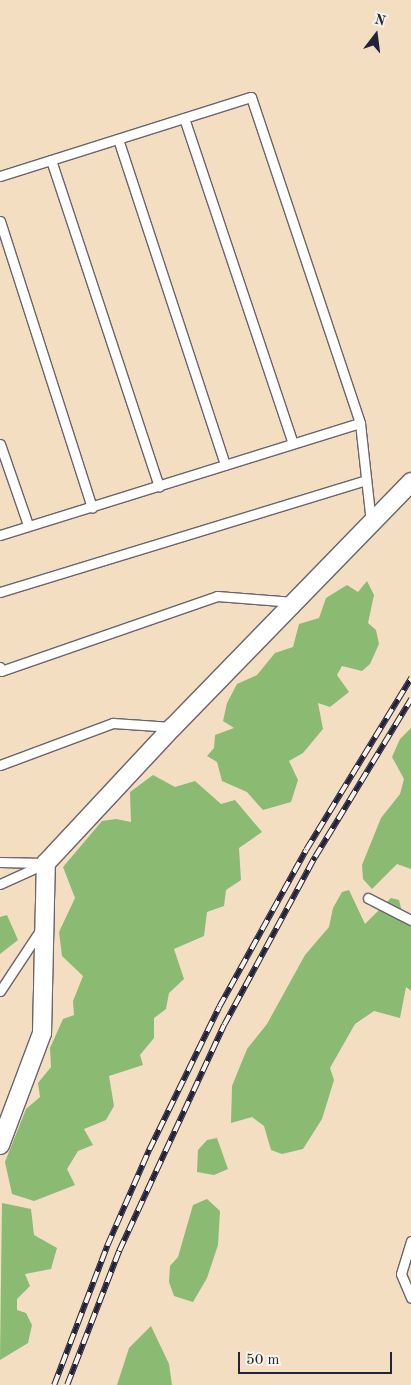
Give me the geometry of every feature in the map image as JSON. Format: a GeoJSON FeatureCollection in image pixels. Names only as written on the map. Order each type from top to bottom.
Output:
{"type":"FeatureCollection","features":[{"type":"Feature","properties":{"kind":"street"},"geometry":{"type":"LineString","coordinates":[[0,1145],[42,1032],[46,863],[173,727],[411,482]]}},
{"type":"Feature","properties":{"kind":"lane"},"geometry":{"type":"LineString","coordinates":[[0,176],[251,97],[360,423],[371,524]]}},
{"type":"Feature","properties":{"kind":"lane"},"geometry":{"type":"LineString","coordinates":[[184,118],[293,443]]}},
{"type":"Feature","properties":{"kind":"lane"},"geometry":{"type":"LineString","coordinates":[[118,139],[225,465]]}},
{"type":"Feature","properties":{"kind":"lane"},"geometry":{"type":"LineString","coordinates":[[51,160],[158,487]]}},
{"type":"Feature","properties":{"kind":"lane"},"geometry":{"type":"LineString","coordinates":[[0,221],[92,508]]}},
{"type":"Feature","properties":{"kind":"lane"},"geometry":{"type":"LineString","coordinates":[[0,535],[92,508],[360,423]]}},
{"type":"Feature","properties":{"kind":"lane"},"geometry":{"type":"LineString","coordinates":[[0,444],[28,526]]}},
{"type":"Feature","properties":{"kind":"lane"},"geometry":{"type":"LineString","coordinates":[[0,592],[366,480]]}},
{"type":"Feature","properties":{"kind":"lane"},"geometry":{"type":"LineString","coordinates":[[0,667],[1,671],[218,596],[295,602]]}},
{"type":"Feature","properties":{"kind":"lane"},"geometry":{"type":"LineString","coordinates":[[0,765],[113,723],[173,727]]}},
{"type":"Feature","properties":{"kind":"lane"},"geometry":{"type":"LineString","coordinates":[[0,862],[46,863]]}},
{"type":"Feature","properties":{"kind":"lane"},"geometry":{"type":"LineString","coordinates":[[0,884],[46,863]]}},
{"type":"Feature","properties":{"kind":"lane"},"geometry":{"type":"LineString","coordinates":[[368,898],[411,920]]}},
{"type":"Feature","properties":{"kind":"lane"},"geometry":{"type":"LineString","coordinates":[[0,991],[45,923]]}},
{"type":"Feature","properties":{"kind":"lane"},"geometry":{"type":"LineString","coordinates":[[411,1240],[401,1274],[411,1298]]}},
{"type":"Feature","properties":{"kind":"green space"},"geometry":{"type":"Polygon","coordinates":[[[367,581],[374,595],[368,623],[376,630],[379,644],[370,664],[362,671],[342,666],[337,675],[349,692],[330,707],[318,703],[323,729],[303,753],[289,761],[298,780],[291,802],[263,810],[247,792],[222,781],[217,762],[207,756],[214,748],[215,735],[234,728],[223,721],[227,703],[237,684],[257,675],[275,653],[293,647],[299,624],[319,618],[326,598],[347,585],[358,592],[367,581]]]}},
{"type":"Feature","properties":{"kind":"green space"},"geometry":{"type":"Polygon","coordinates":[[[411,728],[411,869],[397,864],[372,889],[363,879],[362,865],[381,818],[400,794],[404,779],[392,757],[400,739],[411,728]]]}},
{"type":"Feature","properties":{"kind":"green space"},"geometry":{"type":"Polygon","coordinates":[[[153,775],[175,787],[195,781],[221,804],[235,800],[262,832],[239,848],[241,880],[226,890],[224,906],[207,912],[204,936],[174,949],[184,979],[169,993],[166,1009],[154,1018],[154,1038],[140,1055],[143,1065],[109,1076],[114,1106],[106,1120],[84,1129],[93,1145],[78,1151],[67,1169],[75,1185],[34,1201],[12,1194],[5,1162],[26,1109],[40,1097],[38,1083],[51,1067],[50,1048],[63,1019],[74,1015],[73,1001],[83,976],[62,956],[59,932],[75,898],[63,867],[102,821],[116,819],[131,822],[130,792],[153,775]]]}},
{"type":"Feature","properties":{"kind":"green space"},"geometry":{"type":"Polygon","coordinates":[[[349,890],[365,924],[391,898],[399,900],[403,916],[411,921],[411,991],[406,987],[400,1018],[374,1011],[355,1024],[330,1068],[334,1080],[322,1119],[303,1149],[282,1154],[271,1150],[264,1126],[252,1117],[231,1123],[232,1086],[247,1049],[267,1024],[305,955],[329,927],[333,908],[342,892],[349,890]]]}},
{"type":"Feature","properties":{"kind":"green space"},"geometry":{"type":"Polygon","coordinates":[[[7,915],[18,940],[0,954],[0,917],[7,915]]]}},
{"type":"Feature","properties":{"kind":"green space"},"geometry":{"type":"Polygon","coordinates":[[[217,1138],[228,1169],[214,1175],[197,1172],[198,1150],[207,1140],[217,1138]]]}},
{"type":"Feature","properties":{"kind":"green space"},"geometry":{"type":"Polygon","coordinates":[[[207,1199],[220,1211],[218,1245],[207,1278],[193,1302],[174,1296],[169,1282],[170,1266],[178,1257],[193,1205],[207,1199]]]}},
{"type":"Feature","properties":{"kind":"green space"},"geometry":{"type":"Polygon","coordinates":[[[2,1203],[31,1209],[34,1235],[57,1248],[51,1269],[25,1274],[30,1286],[17,1299],[17,1310],[26,1313],[32,1325],[28,1343],[0,1360],[2,1203]]]}},
{"type":"Feature","properties":{"kind":"green space"},"geometry":{"type":"Polygon","coordinates":[[[151,1326],[169,1364],[172,1385],[117,1385],[129,1348],[151,1326]]]}},
{"type":"Feature","properties":{"kind":"railway"},"geometry":{"type":"LineString","coordinates":[[54,1385],[107,1246],[149,1150],[219,1007],[306,850],[411,678]]}},
{"type":"Feature","properties":{"kind":"railway"},"geometry":{"type":"LineString","coordinates":[[67,1385],[119,1251],[224,1025],[315,857],[411,699]]}}]}
